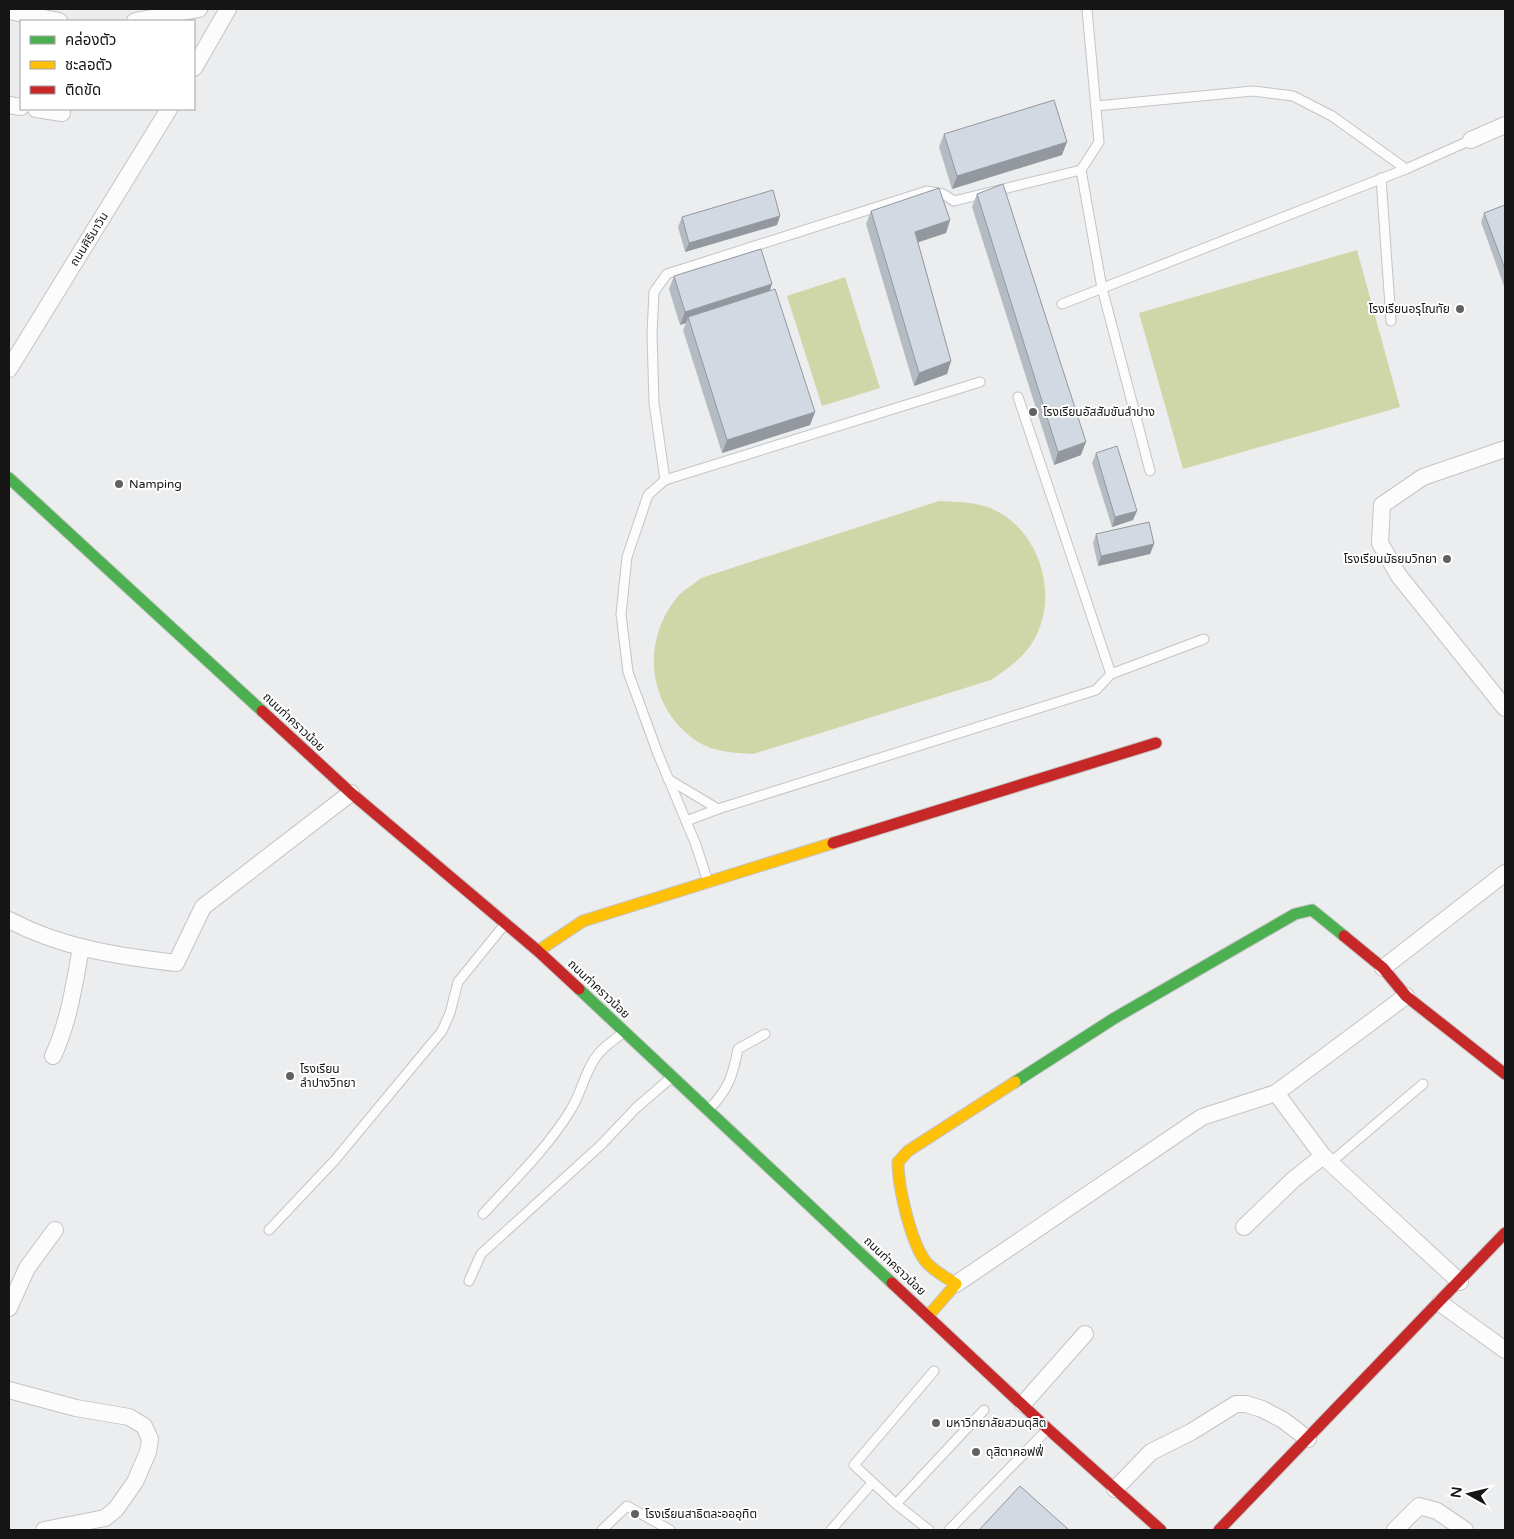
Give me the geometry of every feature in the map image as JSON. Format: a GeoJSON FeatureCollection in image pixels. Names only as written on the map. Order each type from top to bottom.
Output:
{"type":"FeatureCollection","features":[{"type":"Feature","properties":{"kind":"street"},"geometry":{"type":"LineString","coordinates":[[140,20],[198,9]]}},
{"type":"Feature","properties":{"kind":"street"},"geometry":{"type":"LineString","coordinates":[[195,66],[228,9]]}},
{"type":"Feature","properties":{"kind":"street"},"geometry":{"type":"LineString","coordinates":[[9,11],[54,20]]}},
{"type":"Feature","properties":{"kind":"street"},"geometry":{"type":"LineString","coordinates":[[42,110],[62,113]]}},
{"type":"Feature","properties":{"kind":"street","name":"ถนนศิรินาวิน"},"geometry":{"type":"LineString","coordinates":[[9,370],[169,110]]}},
{"type":"Feature","properties":{"kind":"street"},"geometry":{"type":"LineString","coordinates":[[1470,140],[1505,125]]}},
{"type":"Feature","properties":{"kind":"street"},"geometry":{"type":"LineString","coordinates":[[1505,449],[1423,478],[1382,505],[1380,543],[1398,576],[1505,708]]}},
{"type":"Feature","properties":{"kind":"street","name":"ถนนท่าคราวน้อย"},"geometry":{"type":"LineString","coordinates":[[9,478],[352,794],[538,951],[1048,1429],[1161,1530]]}},
{"type":"Feature","properties":{"kind":"street"},"geometry":{"type":"LineString","coordinates":[[538,951],[583,921],[1156,743]]}},
{"type":"Feature","properties":{"kind":"street"},"geometry":{"type":"LineString","coordinates":[[9,920],[59,943],[114,956],[176,963],[203,907],[352,794]]}},
{"type":"Feature","properties":{"kind":"street"},"geometry":{"type":"LineString","coordinates":[[1383,968],[1505,873]]}},
{"type":"Feature","properties":{"kind":"street"},"geometry":{"type":"LineString","coordinates":[[956,1284],[928,1263],[911,1230],[898,1177],[898,1162],[908,1151],[1113,1019],[1295,914],[1312,910],[1383,968],[1406,996],[1505,1074]]}},
{"type":"Feature","properties":{"kind":"street"},"geometry":{"type":"LineString","coordinates":[[53,1056],[62,1037],[69,1011],[81,948]]}},
{"type":"Feature","properties":{"kind":"street"},"geometry":{"type":"LineString","coordinates":[[928,1316],[956,1284],[1202,1117],[1276,1093],[1406,996]]}},
{"type":"Feature","properties":{"kind":"street"},"geometry":{"type":"LineString","coordinates":[[1276,1093],[1326,1160],[1460,1282]]}},
{"type":"Feature","properties":{"kind":"street"},"geometry":{"type":"LineString","coordinates":[[1244,1228],[1294,1179],[1326,1160]]}},
{"type":"Feature","properties":{"kind":"street"},"geometry":{"type":"LineString","coordinates":[[9,1308],[27,1268],[55,1230]]}},
{"type":"Feature","properties":{"kind":"street"},"geometry":{"type":"LineString","coordinates":[[1219,1530],[1440,1303],[1505,1233]]}},
{"type":"Feature","properties":{"kind":"street"},"geometry":{"type":"LineString","coordinates":[[1440,1303],[1505,1350]]}},
{"type":"Feature","properties":{"kind":"street"},"geometry":{"type":"LineString","coordinates":[[1023,1404],[1085,1334]]}},
{"type":"Feature","properties":{"kind":"street"},"geometry":{"type":"LineString","coordinates":[[9,1390],[76,1408],[129,1416],[144,1426],[150,1439],[148,1452],[134,1482],[116,1509],[105,1518],[44,1530]]}},
{"type":"Feature","properties":{"kind":"street"},"geometry":{"type":"LineString","coordinates":[[1115,1489],[1151,1452],[1191,1432],[1236,1404],[1246,1404],[1262,1409],[1283,1420],[1308,1440]]}},
{"type":"Feature","properties":{"kind":"street"},"geometry":{"type":"LineString","coordinates":[[1395,1530],[1419,1506],[1437,1511],[1465,1530]]}},
{"type":"Feature","properties":{"kind":"lane"},"geometry":{"type":"LineString","coordinates":[[1087,9],[1099,142],[1081,170],[1102,288],[1150,471]]}},
{"type":"Feature","properties":{"kind":"lane"},"geometry":{"type":"LineString","coordinates":[[1096,106],[1253,91],[1293,96],[1332,116],[1406,169]]}},
{"type":"Feature","properties":{"kind":"lane"},"geometry":{"type":"LineString","coordinates":[[1062,304],[1406,169],[1470,140]]}},
{"type":"Feature","properties":{"kind":"lane"},"geometry":{"type":"LineString","coordinates":[[665,480],[654,403],[652,334],[654,292],[667,274],[927,191],[943,194],[954,201],[1081,170]]}},
{"type":"Feature","properties":{"kind":"lane"},"geometry":{"type":"LineString","coordinates":[[1381,178],[1391,321]]}},
{"type":"Feature","properties":{"kind":"lane"},"geometry":{"type":"LineString","coordinates":[[708,882],[628,672],[621,614],[630,548],[648,495],[665,480],[980,382]]}},
{"type":"Feature","properties":{"kind":"lane"},"geometry":{"type":"LineString","coordinates":[[1018,397],[1111,674]]}},
{"type":"Feature","properties":{"kind":"lane"},"geometry":{"type":"LineString","coordinates":[[686,821],[718,809],[1096,690],[1111,674],[1204,639]]}},
{"type":"Feature","properties":{"kind":"lane"},"geometry":{"type":"LineString","coordinates":[[668,779],[718,809]]}},
{"type":"Feature","properties":{"kind":"lane"},"geometry":{"type":"LineString","coordinates":[[269,1230],[335,1160],[442,1030],[450,1013],[458,982],[506,924]]}},
{"type":"Feature","properties":{"kind":"lane"},"geometry":{"type":"LineString","coordinates":[[483,1214],[535,1159],[553,1136],[571,1111],[590,1068],[599,1053],[624,1032]]}},
{"type":"Feature","properties":{"kind":"lane"},"geometry":{"type":"LineString","coordinates":[[708,1110],[722,1096],[733,1072],[738,1049],[765,1034]]}},
{"type":"Feature","properties":{"kind":"lane"},"geometry":{"type":"LineString","coordinates":[[469,1281],[481,1254],[594,1152],[636,1108],[672,1077]]}},
{"type":"Feature","properties":{"kind":"lane"},"geometry":{"type":"LineString","coordinates":[[1326,1160],[1423,1084]]}},
{"type":"Feature","properties":{"kind":"lane"},"geometry":{"type":"LineString","coordinates":[[929,1530],[896,1504],[854,1465],[934,1371]]}},
{"type":"Feature","properties":{"kind":"lane"},"geometry":{"type":"LineString","coordinates":[[896,1504],[984,1410]]}},
{"type":"Feature","properties":{"kind":"lane"},"geometry":{"type":"LineString","coordinates":[[949,1530],[1048,1429]]}},
{"type":"Feature","properties":{"kind":"lane"},"geometry":{"type":"LineString","coordinates":[[831,1530],[872,1483]]}},
{"type":"Feature","properties":{"kind":"lane"},"geometry":{"type":"LineString","coordinates":[[602,1530],[627,1506],[670,1530]]}},
{"type":"Feature","properties":{"kind":"green space"},"geometry":{"type":"Polygon","coordinates":[[[1357,250],[1400,407],[1183,469],[1139,313],[1357,250]]]}},
{"type":"Feature","properties":{"kind":"green space"},"geometry":{"type":"Polygon","coordinates":[[[845,277],[880,388],[822,406],[787,296],[845,277]]]}},
{"type":"Feature","properties":{"kind":"green space"},"geometry":{"type":"Polygon","coordinates":[[[939,501],[972,503],[995,510],[1016,524],[1027,537],[1035,552],[1042,569],[1045,603],[1042,620],[1036,636],[1027,650],[1016,661],[991,680],[753,754],[711,748],[698,742],[682,729],[669,713],[660,695],[655,676],[654,656],[657,637],[664,618],[680,594],[701,578],[939,501]]]}},
{"type":"Feature","properties":{"kind":"building"},"geometry":{"type":"Polygon","coordinates":[[[1054,100],[1067,142],[957,176],[944,134],[1054,100]]]}},
{"type":"Feature","properties":{"kind":"building"},"geometry":{"type":"Polygon","coordinates":[[[1003,184],[1086,442],[1058,452],[977,194],[1003,184]]]}},
{"type":"Feature","properties":{"kind":"building"},"geometry":{"type":"Polygon","coordinates":[[[939,188],[950,220],[915,232],[951,361],[919,373],[871,211],[939,188]]]}},
{"type":"Feature","properties":{"kind":"building"},"geometry":{"type":"Polygon","coordinates":[[[773,190],[780,216],[689,243],[682,217],[773,190]]]}},
{"type":"Feature","properties":{"kind":"building"},"geometry":{"type":"Polygon","coordinates":[[[1505,205],[1505,269],[1484,213],[1505,205]]]}},
{"type":"Feature","properties":{"kind":"building"},"geometry":{"type":"Polygon","coordinates":[[[761,249],[772,284],[685,312],[674,276],[761,249]]]}},
{"type":"Feature","properties":{"kind":"building"},"geometry":{"type":"Polygon","coordinates":[[[775,289],[815,412],[727,440],[688,317],[775,289]]]}},
{"type":"Feature","properties":{"kind":"building"},"geometry":{"type":"Polygon","coordinates":[[[1117,446],[1137,511],[1115,517],[1096,453],[1117,446]]]}},
{"type":"Feature","properties":{"kind":"building"},"geometry":{"type":"Polygon","coordinates":[[[1149,522],[1154,544],[1101,556],[1096,534],[1149,522]]]}},
{"type":"Feature","properties":{"kind":"building"},"geometry":{"type":"Polygon","coordinates":[[[1020,1486],[1069,1530],[979,1530],[1020,1486]]]}},
{"type":"Feature","properties":{"kind":"traffic: fast"},"geometry":{"type":"LineString","coordinates":[[9,478],[262,711]]}},
{"type":"Feature","properties":{"kind":"traffic: fast"},"geometry":{"type":"LineString","coordinates":[[1015,1082],[1113,1019],[1295,914],[1312,910],[1344,936]]}},
{"type":"Feature","properties":{"kind":"traffic: fast"},"geometry":{"type":"LineString","coordinates":[[579,989],[892,1283]]}},
{"type":"Feature","properties":{"kind":"traffic: slow"},"geometry":{"type":"LineString","coordinates":[[538,951],[583,921],[833,843]]}},
{"type":"Feature","properties":{"kind":"traffic: slow"},"geometry":{"type":"LineString","coordinates":[[928,1316],[956,1284],[933,1269],[921,1254],[906,1215],[898,1162],[908,1151],[1015,1082]]}},
{"type":"Feature","properties":{"kind":"traffic: jam"},"geometry":{"type":"LineString","coordinates":[[262,711],[351,793],[538,951],[579,989]]}},
{"type":"Feature","properties":{"kind":"traffic: jam"},"geometry":{"type":"LineString","coordinates":[[833,843],[1156,743]]}},
{"type":"Feature","properties":{"kind":"traffic: jam"},"geometry":{"type":"LineString","coordinates":[[1344,936],[1383,968],[1406,996],[1505,1074]]}},
{"type":"Feature","properties":{"kind":"traffic: jam"},"geometry":{"type":"LineString","coordinates":[[1219,1530],[1505,1233]]}},
{"type":"Feature","properties":{"kind":"traffic: jam"},"geometry":{"type":"LineString","coordinates":[[892,1283],[1048,1429],[1161,1530]]}},
{"type":"Feature","properties":{"kind":"place","name":"โรงเรียนอรุโณทัย"},"geometry":{"type":"Point","coordinates":[1460,309]}},
{"type":"Feature","properties":{"kind":"place","name":"โรงเรียนอัสสัมชันลำปาง"},"geometry":{"type":"Point","coordinates":[1033,412]}},
{"type":"Feature","properties":{"kind":"place","name":"Namping"},"geometry":{"type":"Point","coordinates":[119,484]}},
{"type":"Feature","properties":{"kind":"place","name":"โรงเรียนมัธยมวิทยา"},"geometry":{"type":"Point","coordinates":[1447,559]}},
{"type":"Feature","properties":{"kind":"place","name":"โรงเรียน ลำปางวิทยา"},"geometry":{"type":"Point","coordinates":[290,1076]}},
{"type":"Feature","properties":{"kind":"place","name":"มหาวิทยาลัยสวนดุสิต"},"geometry":{"type":"Point","coordinates":[936,1423]}},
{"type":"Feature","properties":{"kind":"place","name":"ดุสิตาคอฟฟี่"},"geometry":{"type":"Point","coordinates":[976,1452]}},
{"type":"Feature","properties":{"kind":"place","name":"โรงเรียนสาธิตละอออุทิต"},"geometry":{"type":"Point","coordinates":[635,1514]}}]}
